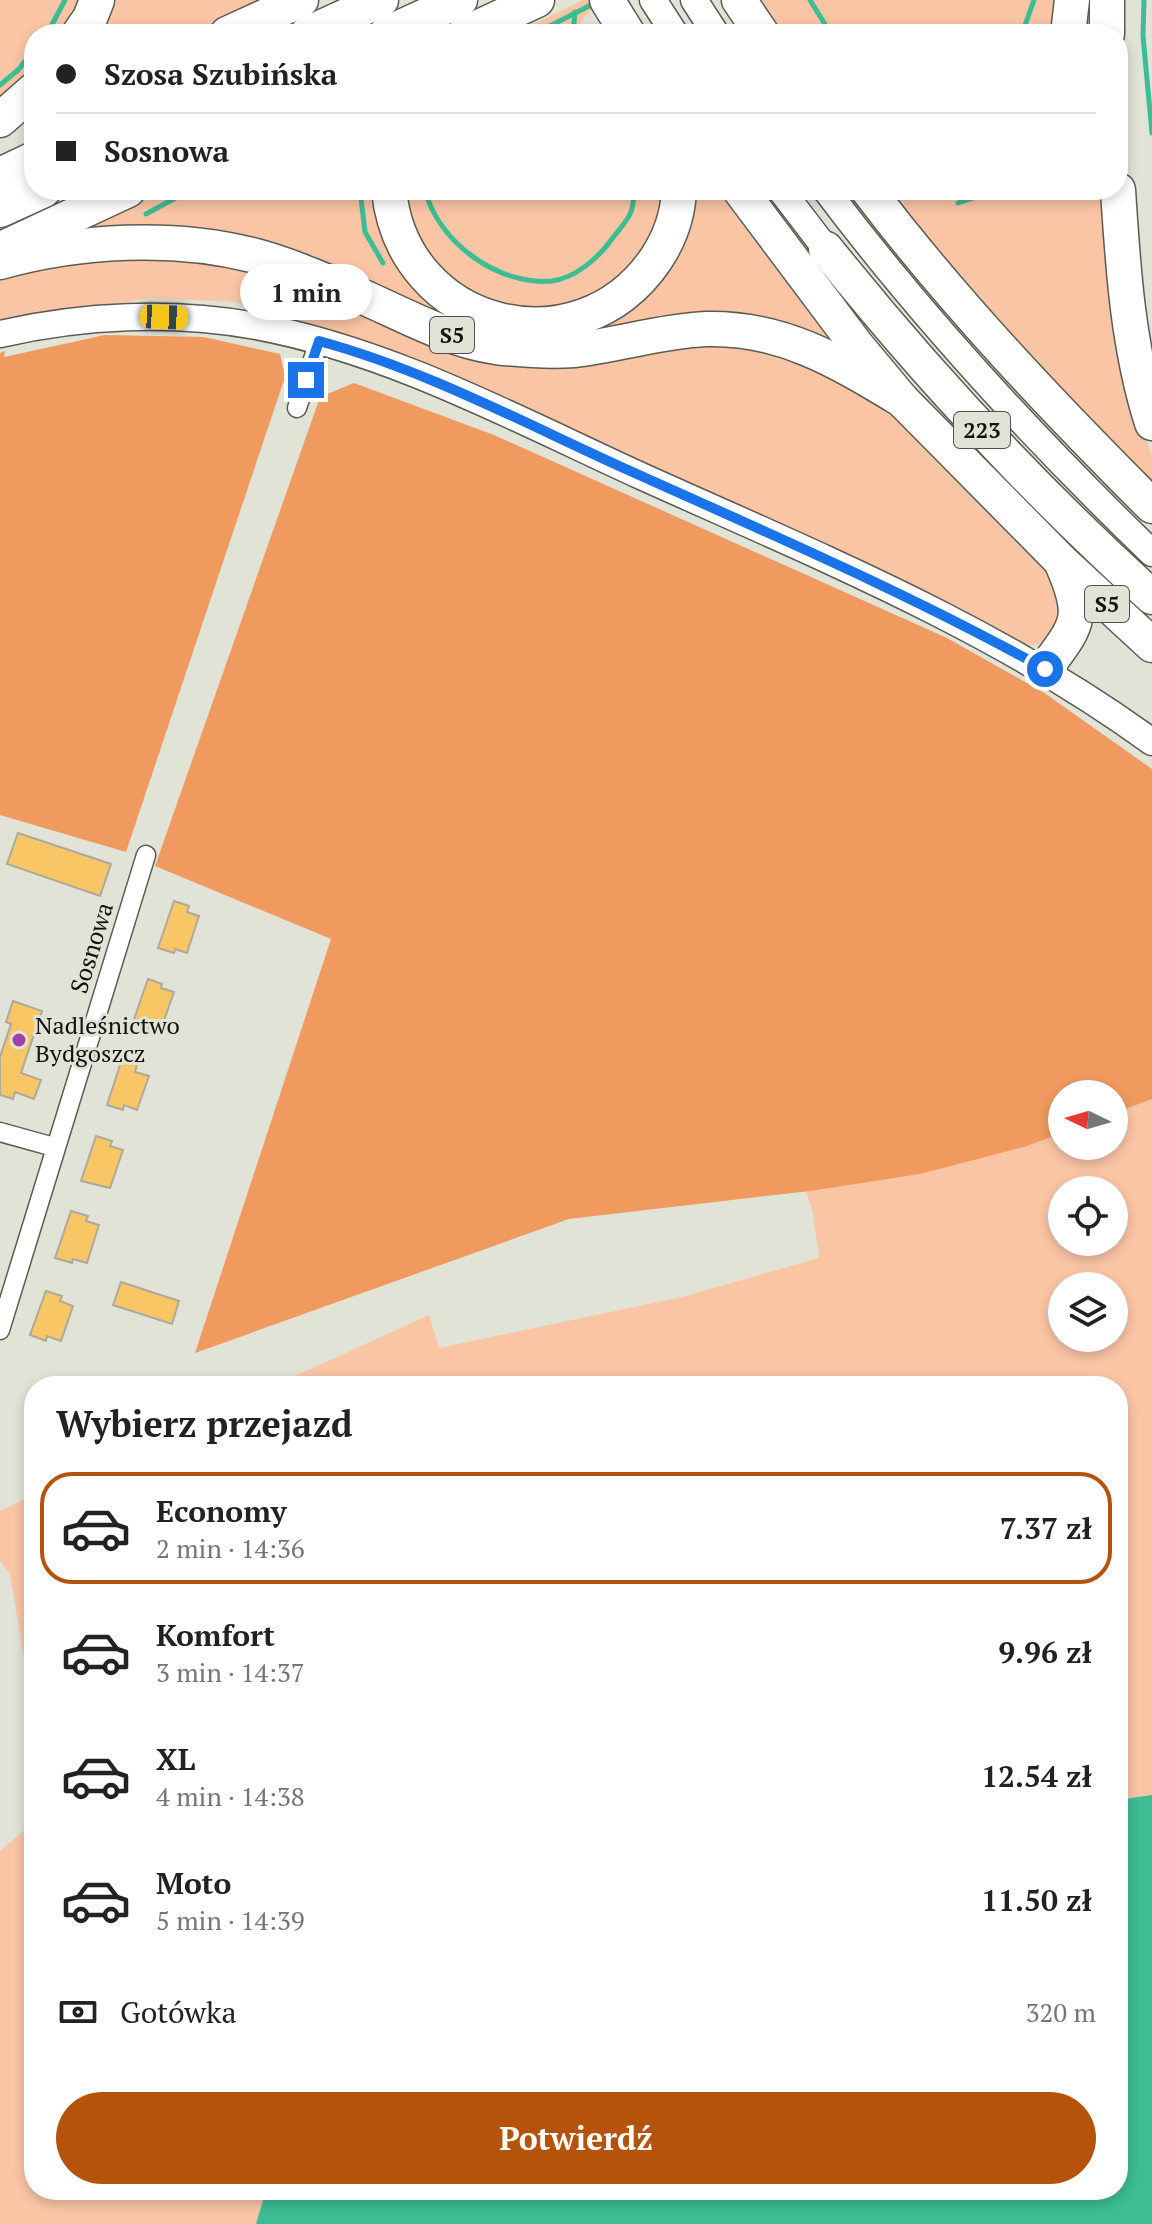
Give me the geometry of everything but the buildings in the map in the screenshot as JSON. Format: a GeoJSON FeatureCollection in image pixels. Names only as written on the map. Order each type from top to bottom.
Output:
{"type":"FeatureCollection","features":[{"type":"Feature","properties":{"kind":"highway"},"geometry":{"type":"LineString","coordinates":[[86,24],[97,0]]}},
{"type":"Feature","properties":{"kind":"highway"},"geometry":{"type":"LineString","coordinates":[[249,24],[301,0]]}},
{"type":"Feature","properties":{"kind":"highway"},"geometry":{"type":"LineString","coordinates":[[329,24],[381,0]]}},
{"type":"Feature","properties":{"kind":"highway"},"geometry":{"type":"LineString","coordinates":[[408,24],[460,0]]}},
{"type":"Feature","properties":{"kind":"highway"},"geometry":{"type":"LineString","coordinates":[[739,0],[755,24]]}},
{"type":"Feature","properties":{"kind":"highway"},"geometry":{"type":"LineString","coordinates":[[1069,24],[1072,0]]}},
{"type":"Feature","properties":{"kind":"highway"},"geometry":{"type":"LineString","coordinates":[[1107,0],[1107,24]]}},
{"type":"Feature","properties":{"kind":"highway"},"geometry":{"type":"LineString","coordinates":[[486,24],[534,2]]}},
{"type":"Feature","properties":{"kind":"highway"},"geometry":{"type":"LineString","coordinates":[[501,24],[534,2]]}},
{"type":"Feature","properties":{"kind":"highway"},"geometry":{"type":"LineString","coordinates":[[0,120],[24,99]]}},
{"type":"Feature","properties":{"kind":"highway"},"geometry":{"type":"LineString","coordinates":[[0,137],[24,126]]}},
{"type":"Feature","properties":{"kind":"highway"},"geometry":{"type":"LineString","coordinates":[[0,175],[24,164]]}},
{"type":"Feature","properties":{"kind":"highway"},"geometry":{"type":"LineString","coordinates":[[0,210],[24,199]]}},
{"type":"Feature","properties":{"kind":"highway"},"geometry":{"type":"LineString","coordinates":[[0,250],[107,200]]}},
{"type":"Feature","properties":{"kind":"highway"},"geometry":{"type":"LineString","coordinates":[[391,200],[400,235],[416,265],[437,288],[465,309],[493,321],[525,325],[556,324],[593,313],[620,298],[645,274],[665,244],[678,200]]}},
{"type":"Feature","properties":{"kind":"highway"},"geometry":{"type":"LineString","coordinates":[[748,200],[857,346],[902,400]]}},
{"type":"Feature","properties":{"kind":"highway"},"geometry":{"type":"LineString","coordinates":[[876,200],[939,280],[1006,357],[1152,506]]}},
{"type":"Feature","properties":{"kind":"highway"},"geometry":{"type":"LineString","coordinates":[[1119,200],[1129,321],[1152,423]]}},
{"type":"Feature","properties":{"kind":"highway","name":"S5"},"geometry":{"type":"LineString","coordinates":[[0,262],[89,245],[160,244],[214,248],[252,255],[306,273],[452,335],[492,346],[536,351],[574,350],[708,329],[762,334],[800,344],[902,400],[1062,562],[1152,645]]}},
{"type":"Feature","properties":{"kind":"highway","name":"223"},"geometry":{"type":"LineString","coordinates":[[826,249],[952,399],[1030,481],[1152,597]]}},
{"type":"Feature","properties":{"kind":"highway"},"geometry":{"type":"LineString","coordinates":[[1045,669],[1070,634],[1076,616],[1076,597],[1062,562]]}},
{"type":"Feature","properties":{"kind":"street"},"geometry":{"type":"LineString","coordinates":[[653,0],[669,24]]}},
{"type":"Feature","properties":{"kind":"street"},"geometry":{"type":"LineString","coordinates":[[694,0],[710,24]]}},
{"type":"Feature","properties":{"kind":"street","name":"223"},"geometry":{"type":"LineString","coordinates":[[789,200],[826,249]]}},
{"type":"Feature","properties":{"kind":"street","name":"223"},"geometry":{"type":"LineString","coordinates":[[834,200],[980,377],[1080,483],[1152,553]]}},
{"type":"Feature","properties":{"kind":"street"},"geometry":{"type":"LineString","coordinates":[[0,334],[41,324],[147,317],[194,318],[256,326],[357,351],[439,384],[887,587],[1045,669],[1152,742]]}},
{"type":"Feature","properties":{"kind":"street"},"geometry":{"type":"LineString","coordinates":[[297,408],[319,341]]}},
{"type":"Feature","properties":{"kind":"street","name":"Sosnowa"},"geometry":{"type":"LineString","coordinates":[[0,1330],[146,855]]}},
{"type":"Feature","properties":{"kind":"street"},"geometry":{"type":"LineString","coordinates":[[0,1132],[54,1147]]}},
{"type":"Feature","properties":{"kind":"shaded area"},"geometry":{"type":"Polygon","coordinates":[[[0,0],[81,0],[68,24],[24,24],[24,85],[0,105],[0,0]]]}},
{"type":"Feature","properties":{"kind":"shaded area"},"geometry":{"type":"Polygon","coordinates":[[[107,0],[272,0],[219,24],[94,24],[107,0]]]}},
{"type":"Feature","properties":{"kind":"shaded area"},"geometry":{"type":"Polygon","coordinates":[[[583,0],[589,0],[593,8],[581,24],[534,24],[583,0]]]}},
{"type":"Feature","properties":{"kind":"shaded area"},"geometry":{"type":"Polygon","coordinates":[[[756,0],[1063,0],[1059,24],[771,24],[756,0]]]}},
{"type":"Feature","properties":{"kind":"shaded area"},"geometry":{"type":"Polygon","coordinates":[[[124,200],[384,200],[423,288],[599,322],[684,200],[733,200],[852,353],[685,322],[498,338],[372,292],[45,235],[124,200]]]}},
{"type":"Feature","properties":{"kind":"shaded area"},"geometry":{"type":"Polygon","coordinates":[[[403,200],[667,200],[634,273],[565,313],[486,306],[423,257],[403,200]]]}},
{"type":"Feature","properties":{"kind":"shaded area"},"geometry":{"type":"Polygon","coordinates":[[[890,200],[1109,200],[1132,399],[1152,456],[1152,492],[890,200]]]}},
{"type":"Feature","properties":{"kind":"shaded area"},"geometry":{"type":"Polygon","coordinates":[[[90,254],[242,265],[382,321],[715,340],[791,349],[872,396],[1050,574],[1064,619],[1044,644],[1022,646],[313,327],[235,302],[149,298],[0,324],[0,272],[90,254]]]}},
{"type":"Feature","properties":{"kind":"shaded area"},"geometry":{"type":"Polygon","coordinates":[[[105,335],[204,337],[280,354],[285,377],[126,852],[0,815],[0,353],[5,351],[4,357],[105,335]]]}},
{"type":"Feature","properties":{"kind":"shaded area"},"geometry":{"type":"Polygon","coordinates":[[[354,383],[494,435],[947,638],[1043,692],[1152,769],[1152,1099],[1128,1108],[1128,1080],[1048,1080],[1048,1138],[1024,1147],[920,1174],[810,1191],[569,1219],[195,1353],[331,939],[155,866],[320,397],[354,383]]]}},
{"type":"Feature","properties":{"kind":"shaded area"},"geometry":{"type":"Polygon","coordinates":[[[1152,1077],[1152,1818],[1128,1822],[1128,1376],[295,1376],[429,1315],[439,1348],[682,1297],[819,1258],[813,1214],[789,1131],[1048,1122],[1048,1160],[1128,1160],[1128,1089],[1152,1077]]]}},
{"type":"Feature","properties":{"kind":"shaded area"},"geometry":{"type":"Polygon","coordinates":[[[24,1500],[24,1657],[10,1574],[0,1561],[0,1511],[24,1500]]]}},
{"type":"Feature","properties":{"kind":"shaded area"},"geometry":{"type":"Polygon","coordinates":[[[1152,1795],[1152,2224],[256,2224],[263,2200],[1128,2200],[1128,1799],[1152,1795]]]}},
{"type":"Feature","properties":{"kind":"shaded area"},"geometry":{"type":"Polygon","coordinates":[[[24,1831],[24,2200],[263,2200],[256,2224],[0,2224],[0,1851],[24,1831]]]}},
{"type":"Feature","properties":{"kind":"waterway"},"geometry":{"type":"LineString","coordinates":[[52,24],[65,0]]}},
{"type":"Feature","properties":{"kind":"waterway"},"geometry":{"type":"LineString","coordinates":[[810,0],[825,24]]}},
{"type":"Feature","properties":{"kind":"waterway"},"geometry":{"type":"LineString","coordinates":[[1026,24],[1034,0]]}},
{"type":"Feature","properties":{"kind":"waterway"},"geometry":{"type":"LineString","coordinates":[[1144,0],[1143,36],[1152,133]]}},
{"type":"Feature","properties":{"kind":"waterway"},"geometry":{"type":"LineString","coordinates":[[554,24],[597,2]]}},
{"type":"Feature","properties":{"kind":"waterway"},"geometry":{"type":"LineString","coordinates":[[574,24],[575,12]]}},
{"type":"Feature","properties":{"kind":"waterway"},"geometry":{"type":"LineString","coordinates":[[0,85],[24,62]]}},
{"type":"Feature","properties":{"kind":"waterway"},"geometry":{"type":"LineString","coordinates":[[146,214],[172,200]]}},
{"type":"Feature","properties":{"kind":"waterway"},"geometry":{"type":"LineString","coordinates":[[361,200],[365,232],[383,263]]}},
{"type":"Feature","properties":{"kind":"waterway"},"geometry":{"type":"LineString","coordinates":[[429,200],[443,227],[473,257],[511,276],[532,281],[561,279],[586,266],[622,227],[629,217],[633,200]]}},
{"type":"Feature","properties":{"kind":"waterway"},"geometry":{"type":"LineString","coordinates":[[958,203],[967,200]]}},
{"type":"Feature","properties":{"kind":"place","name":"Nadleśnictwo Bydgoszcz"},"geometry":{"type":"Point","coordinates":[19,1040]}},
{"type":"Feature","properties":{"kind":"route"},"geometry":{"type":"LineString","coordinates":[[306,380],[319,341],[357,351],[439,384],[887,587],[1045,669]]}}]}
